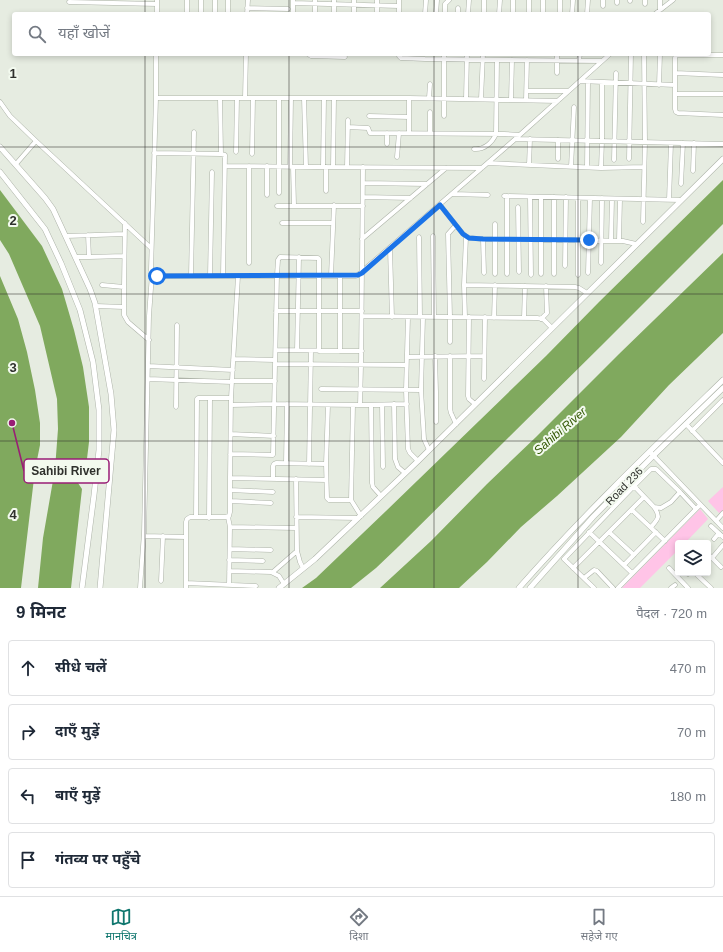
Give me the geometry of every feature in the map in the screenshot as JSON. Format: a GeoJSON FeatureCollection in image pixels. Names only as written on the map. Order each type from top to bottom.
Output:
{"type":"FeatureCollection","features":[{"type":"Feature","properties":{"kind":"street"},"geometry":{"type":"LineString","coordinates":[[187,0],[187,12]]}},
{"type":"Feature","properties":{"kind":"street"},"geometry":{"type":"LineString","coordinates":[[201,0],[201,12]]}},
{"type":"Feature","properties":{"kind":"street"},"geometry":{"type":"LineString","coordinates":[[215,0],[215,12]]}},
{"type":"Feature","properties":{"kind":"street"},"geometry":{"type":"LineString","coordinates":[[228,0],[228,12]]}},
{"type":"Feature","properties":{"kind":"street"},"geometry":{"type":"LineString","coordinates":[[247,12],[248,0]]}},
{"type":"Feature","properties":{"kind":"street"},"geometry":{"type":"LineString","coordinates":[[377,0],[377,12]]}},
{"type":"Feature","properties":{"kind":"street"},"geometry":{"type":"LineString","coordinates":[[399,0],[399,12]]}},
{"type":"Feature","properties":{"kind":"street"},"geometry":{"type":"LineString","coordinates":[[425,12],[426,0]]}},
{"type":"Feature","properties":{"kind":"street"},"geometry":{"type":"LineString","coordinates":[[436,12],[437,0]]}},
{"type":"Feature","properties":{"kind":"street"},"geometry":{"type":"LineString","coordinates":[[445,12],[446,3],[449,0]]}},
{"type":"Feature","properties":{"kind":"street"},"geometry":{"type":"LineString","coordinates":[[468,12],[469,0]]}},
{"type":"Feature","properties":{"kind":"street"},"geometry":{"type":"LineString","coordinates":[[484,0],[484,12]]}},
{"type":"Feature","properties":{"kind":"street"},"geometry":{"type":"LineString","coordinates":[[499,12],[500,0]]}},
{"type":"Feature","properties":{"kind":"street"},"geometry":{"type":"LineString","coordinates":[[513,12],[514,0]]}},
{"type":"Feature","properties":{"kind":"street"},"geometry":{"type":"LineString","coordinates":[[529,0],[530,12]]}},
{"type":"Feature","properties":{"kind":"street"},"geometry":{"type":"LineString","coordinates":[[543,0],[543,12]]}},
{"type":"Feature","properties":{"kind":"street"},"geometry":{"type":"LineString","coordinates":[[560,0],[560,12]]}},
{"type":"Feature","properties":{"kind":"street"},"geometry":{"type":"LineString","coordinates":[[572,12],[573,0]]}},
{"type":"Feature","properties":{"kind":"street"},"geometry":{"type":"LineString","coordinates":[[588,0],[588,12]]}},
{"type":"Feature","properties":{"kind":"street"},"geometry":{"type":"LineString","coordinates":[[603,0],[603,6]]}},
{"type":"Feature","properties":{"kind":"street"},"geometry":{"type":"LineString","coordinates":[[660,0],[660,10]]}},
{"type":"Feature","properties":{"kind":"street"},"geometry":{"type":"LineString","coordinates":[[658,12],[673,0]]}},
{"type":"Feature","properties":{"kind":"street"},"geometry":{"type":"LineString","coordinates":[[69,2],[157,2]]}},
{"type":"Feature","properties":{"kind":"street"},"geometry":{"type":"LineString","coordinates":[[293,2],[354,2],[399,6]]}},
{"type":"Feature","properties":{"kind":"street"},"geometry":{"type":"LineString","coordinates":[[247,8],[288,9]]}},
{"type":"Feature","properties":{"kind":"street"},"geometry":{"type":"LineString","coordinates":[[711,55],[723,55]]}},
{"type":"Feature","properties":{"kind":"street"},"geometry":{"type":"LineString","coordinates":[[140,588],[144,536],[152,274],[151,248],[156,56]]}},
{"type":"Feature","properties":{"kind":"street"},"geometry":{"type":"LineString","coordinates":[[245,98],[246,56]]}},
{"type":"Feature","properties":{"kind":"street"},"geometry":{"type":"LineString","coordinates":[[311,56],[345,57]]}},
{"type":"Feature","properties":{"kind":"street"},"geometry":{"type":"LineString","coordinates":[[400,56],[425,56],[466,60],[603,61]]}},
{"type":"Feature","properties":{"kind":"street"},"geometry":{"type":"LineString","coordinates":[[466,99],[467,56]]}},
{"type":"Feature","properties":{"kind":"street"},"geometry":{"type":"LineString","coordinates":[[481,99],[483,56]]}},
{"type":"Feature","properties":{"kind":"street"},"geometry":{"type":"LineString","coordinates":[[510,56],[511,100]]}},
{"type":"Feature","properties":{"kind":"street"},"geometry":{"type":"LineString","coordinates":[[556,73],[557,56]]}},
{"type":"Feature","properties":{"kind":"street"},"geometry":{"type":"LineString","coordinates":[[579,60],[580,56]]}},
{"type":"Feature","properties":{"kind":"street"},"geometry":{"type":"LineString","coordinates":[[152,274],[157,276],[356,276],[362,273],[516,139],[608,56]]}},
{"type":"Feature","properties":{"kind":"street"},"geometry":{"type":"LineString","coordinates":[[630,159],[631,56]]}},
{"type":"Feature","properties":{"kind":"street"},"geometry":{"type":"LineString","coordinates":[[643,222],[645,142],[644,56]]}},
{"type":"Feature","properties":{"kind":"street"},"geometry":{"type":"LineString","coordinates":[[659,84],[660,56]]}},
{"type":"Feature","properties":{"kind":"street"},"geometry":{"type":"LineString","coordinates":[[676,56],[675,111],[723,115]]}},
{"type":"Feature","properties":{"kind":"street"},"geometry":{"type":"LineString","coordinates":[[444,59],[444,116]]}},
{"type":"Feature","properties":{"kind":"street"},"geometry":{"type":"LineString","coordinates":[[474,149],[479,150],[483,148],[494,138],[496,134],[497,60]]}},
{"type":"Feature","properties":{"kind":"street"},"geometry":{"type":"LineString","coordinates":[[526,100],[527,60]]}},
{"type":"Feature","properties":{"kind":"street"},"geometry":{"type":"LineString","coordinates":[[614,160],[616,73]]}},
{"type":"Feature","properties":{"kind":"street"},"geometry":{"type":"LineString","coordinates":[[675,73],[723,75]]}},
{"type":"Feature","properties":{"kind":"street"},"geometry":{"type":"LineString","coordinates":[[580,81],[675,85]]}},
{"type":"Feature","properties":{"kind":"street"},"geometry":{"type":"LineString","coordinates":[[587,167],[588,82]]}},
{"type":"Feature","properties":{"kind":"street"},"geometry":{"type":"LineString","coordinates":[[601,168],[602,82]]}},
{"type":"Feature","properties":{"kind":"street"},"geometry":{"type":"LineString","coordinates":[[430,84],[430,98]]}},
{"type":"Feature","properties":{"kind":"street"},"geometry":{"type":"LineString","coordinates":[[526,91],[568,92]]}},
{"type":"Feature","properties":{"kind":"street"},"geometry":{"type":"LineString","coordinates":[[675,94],[723,94]]}},
{"type":"Feature","properties":{"kind":"street"},"geometry":{"type":"LineString","coordinates":[[156,98],[430,98],[558,101]]}},
{"type":"Feature","properties":{"kind":"street"},"geometry":{"type":"LineString","coordinates":[[220,98],[221,154]]}},
{"type":"Feature","properties":{"kind":"street"},"geometry":{"type":"LineString","coordinates":[[236,152],[237,98]]}},
{"type":"Feature","properties":{"kind":"street"},"geometry":{"type":"LineString","coordinates":[[252,154],[253,98]]}},
{"type":"Feature","properties":{"kind":"street"},"geometry":{"type":"LineString","coordinates":[[279,98],[279,193]]}},
{"type":"Feature","properties":{"kind":"street"},"geometry":{"type":"LineString","coordinates":[[291,98],[294,205]]}},
{"type":"Feature","properties":{"kind":"street"},"geometry":{"type":"LineString","coordinates":[[304,98],[306,167]]}},
{"type":"Feature","properties":{"kind":"street"},"geometry":{"type":"LineString","coordinates":[[324,98],[326,191]]}},
{"type":"Feature","properties":{"kind":"street"},"geometry":{"type":"LineString","coordinates":[[333,167],[334,98]]}},
{"type":"Feature","properties":{"kind":"street"},"geometry":{"type":"LineString","coordinates":[[409,98],[409,133]]}},
{"type":"Feature","properties":{"kind":"street"},"geometry":{"type":"LineString","coordinates":[[0,102],[10,116],[151,248]]}},
{"type":"Feature","properties":{"kind":"street"},"geometry":{"type":"LineString","coordinates":[[572,167],[574,107]]}},
{"type":"Feature","properties":{"kind":"street"},"geometry":{"type":"LineString","coordinates":[[430,112],[430,133]]}},
{"type":"Feature","properties":{"kind":"street"},"geometry":{"type":"LineString","coordinates":[[369,116],[409,117]]}},
{"type":"Feature","properties":{"kind":"street"},"geometry":{"type":"LineString","coordinates":[[347,167],[348,120]]}},
{"type":"Feature","properties":{"kind":"street"},"geometry":{"type":"LineString","coordinates":[[348,127],[368,128],[370,133],[520,135]]}},
{"type":"Feature","properties":{"kind":"street"},"geometry":{"type":"LineString","coordinates":[[191,276],[194,132]]}},
{"type":"Feature","properties":{"kind":"street"},"geometry":{"type":"LineString","coordinates":[[386,144],[387,133]]}},
{"type":"Feature","properties":{"kind":"street"},"geometry":{"type":"LineString","coordinates":[[397,158],[399,133]]}},
{"type":"Feature","properties":{"kind":"street"},"geometry":{"type":"LineString","coordinates":[[516,139],[723,144]]}},
{"type":"Feature","properties":{"kind":"street"},"geometry":{"type":"LineString","coordinates":[[529,165],[530,139]]}},
{"type":"Feature","properties":{"kind":"street"},"geometry":{"type":"LineString","coordinates":[[558,140],[558,160]]}},
{"type":"Feature","properties":{"kind":"street"},"geometry":{"type":"LineString","coordinates":[[16,164],[36,141]]}},
{"type":"Feature","properties":{"kind":"street"},"geometry":{"type":"LineString","coordinates":[[669,200],[671,143]]}},
{"type":"Feature","properties":{"kind":"street"},"geometry":{"type":"LineString","coordinates":[[681,184],[683,143]]}},
{"type":"Feature","properties":{"kind":"street"},"geometry":{"type":"LineString","coordinates":[[693,172],[694,143]]}},
{"type":"Feature","properties":{"kind":"street"},"geometry":{"type":"LineString","coordinates":[[0,147],[45,198],[57,217],[76,257],[96,306],[111,394],[114,430],[100,588]]}},
{"type":"Feature","properties":{"kind":"street"},"geometry":{"type":"LineString","coordinates":[[154,153],[225,155],[223,276]]}},
{"type":"Feature","properties":{"kind":"street"},"geometry":{"type":"LineString","coordinates":[[279,588],[315,559],[418,461],[723,159]]}},
{"type":"Feature","properties":{"kind":"street"},"geometry":{"type":"LineString","coordinates":[[488,163],[601,168],[644,167]]}},
{"type":"Feature","properties":{"kind":"street"},"geometry":{"type":"LineString","coordinates":[[225,166],[482,168]]}},
{"type":"Feature","properties":{"kind":"street"},"geometry":{"type":"LineString","coordinates":[[249,166],[249,263]]}},
{"type":"Feature","properties":{"kind":"street"},"geometry":{"type":"LineString","coordinates":[[267,195],[268,166]]}},
{"type":"Feature","properties":{"kind":"street"},"geometry":{"type":"LineString","coordinates":[[360,405],[362,365],[363,167]]}},
{"type":"Feature","properties":{"kind":"street"},"geometry":{"type":"LineString","coordinates":[[362,239],[446,168]]}},
{"type":"Feature","properties":{"kind":"street"},"geometry":{"type":"LineString","coordinates":[[0,172],[45,229],[80,310],[93,362],[99,410],[99,450],[82,588]]}},
{"type":"Feature","properties":{"kind":"street"},"geometry":{"type":"LineString","coordinates":[[210,276],[212,172]]}},
{"type":"Feature","properties":{"kind":"street"},"geometry":{"type":"LineString","coordinates":[[363,183],[428,184]]}},
{"type":"Feature","properties":{"kind":"street"},"geometry":{"type":"LineString","coordinates":[[453,194],[488,195]]}},
{"type":"Feature","properties":{"kind":"street"},"geometry":{"type":"LineString","coordinates":[[507,274],[505,196],[680,200]]}},
{"type":"Feature","properties":{"kind":"street"},"geometry":{"type":"LineString","coordinates":[[363,197],[411,198]]}},
{"type":"Feature","properties":{"kind":"street"},"geometry":{"type":"LineString","coordinates":[[530,197],[531,275]]}},
{"type":"Feature","properties":{"kind":"street"},"geometry":{"type":"LineString","coordinates":[[541,197],[541,274]]}},
{"type":"Feature","properties":{"kind":"street"},"geometry":{"type":"LineString","coordinates":[[554,197],[554,274]]}},
{"type":"Feature","properties":{"kind":"street"},"geometry":{"type":"LineString","coordinates":[[565,266],[566,197]]}},
{"type":"Feature","properties":{"kind":"street"},"geometry":{"type":"LineString","coordinates":[[578,198],[578,275]]}},
{"type":"Feature","properties":{"kind":"street"},"geometry":{"type":"LineString","coordinates":[[588,272],[590,198]]}},
{"type":"Feature","properties":{"kind":"street"},"geometry":{"type":"LineString","coordinates":[[601,263],[602,198]]}},
{"type":"Feature","properties":{"kind":"street"},"geometry":{"type":"LineString","coordinates":[[611,240],[612,199]]}},
{"type":"Feature","properties":{"kind":"street"},"geometry":{"type":"LineString","coordinates":[[619,240],[620,199]]}},
{"type":"Feature","properties":{"kind":"street"},"geometry":{"type":"LineString","coordinates":[[332,276],[334,205]]}},
{"type":"Feature","properties":{"kind":"street"},"geometry":{"type":"LineString","coordinates":[[440,205],[466,237],[464,285],[467,317],[468,396],[469,399],[475,404]]}},
{"type":"Feature","properties":{"kind":"street"},"geometry":{"type":"LineString","coordinates":[[277,206],[363,206]]}},
{"type":"Feature","properties":{"kind":"street"},"geometry":{"type":"LineString","coordinates":[[518,207],[519,272]]}},
{"type":"Feature","properties":{"kind":"street"},"geometry":{"type":"LineString","coordinates":[[125,223],[124,315],[126,320],[149,340]]}},
{"type":"Feature","properties":{"kind":"street"},"geometry":{"type":"LineString","coordinates":[[282,223],[333,223]]}},
{"type":"Feature","properties":{"kind":"street"},"geometry":{"type":"LineString","coordinates":[[495,224],[495,274]]}},
{"type":"Feature","properties":{"kind":"street"},"geometry":{"type":"LineString","coordinates":[[450,342],[448,234],[456,225]]}},
{"type":"Feature","properties":{"kind":"street"},"geometry":{"type":"LineString","coordinates":[[66,236],[125,234]]}},
{"type":"Feature","properties":{"kind":"street"},"geometry":{"type":"LineString","coordinates":[[88,236],[89,257]]}},
{"type":"Feature","properties":{"kind":"street"},"geometry":{"type":"LineString","coordinates":[[433,236],[434,317]]}},
{"type":"Feature","properties":{"kind":"street"},"geometry":{"type":"LineString","coordinates":[[419,237],[423,357],[421,390],[424,439],[429,450]]}},
{"type":"Feature","properties":{"kind":"street"},"geometry":{"type":"LineString","coordinates":[[466,237],[483,239],[619,240],[636,244]]}},
{"type":"Feature","properties":{"kind":"street"},"geometry":{"type":"LineString","coordinates":[[483,239],[484,273]]}},
{"type":"Feature","properties":{"kind":"street"},"geometry":{"type":"LineString","coordinates":[[390,249],[392,317]]}},
{"type":"Feature","properties":{"kind":"street"},"geometry":{"type":"LineString","coordinates":[[76,257],[124,256]]}},
{"type":"Feature","properties":{"kind":"street"},"geometry":{"type":"LineString","coordinates":[[230,454],[273,455],[277,275],[279,257],[319,258],[319,351]]}},
{"type":"Feature","properties":{"kind":"street"},"geometry":{"type":"LineString","coordinates":[[297,350],[299,257]]}},
{"type":"Feature","properties":{"kind":"street"},"geometry":{"type":"LineString","coordinates":[[229,585],[230,527],[228,516],[230,512],[231,398],[238,276]]}},
{"type":"Feature","properties":{"kind":"street"},"geometry":{"type":"LineString","coordinates":[[340,276],[340,351]]}},
{"type":"Feature","properties":{"kind":"street"},"geometry":{"type":"LineString","coordinates":[[102,285],[124,287]]}},
{"type":"Feature","properties":{"kind":"street"},"geometry":{"type":"LineString","coordinates":[[464,285],[575,287],[580,288],[587,293]]}},
{"type":"Feature","properties":{"kind":"street"},"geometry":{"type":"LineString","coordinates":[[494,318],[495,285]]}},
{"type":"Feature","properties":{"kind":"street"},"geometry":{"type":"LineString","coordinates":[[524,318],[525,286]]}},
{"type":"Feature","properties":{"kind":"street"},"geometry":{"type":"LineString","coordinates":[[541,319],[547,311],[546,286]]}},
{"type":"Feature","properties":{"kind":"street"},"geometry":{"type":"LineString","coordinates":[[96,306],[124,307]]}},
{"type":"Feature","properties":{"kind":"street"},"geometry":{"type":"LineString","coordinates":[[276,311],[362,311]]}},
{"type":"Feature","properties":{"kind":"street"},"geometry":{"type":"LineString","coordinates":[[362,316],[541,319],[552,328]]}},
{"type":"Feature","properties":{"kind":"street"},"geometry":{"type":"LineString","coordinates":[[408,317],[406,365],[408,449],[410,454],[418,461]]}},
{"type":"Feature","properties":{"kind":"street"},"geometry":{"type":"LineString","coordinates":[[484,379],[485,317]]}},
{"type":"Feature","properties":{"kind":"street"},"geometry":{"type":"LineString","coordinates":[[176,407],[177,325]]}},
{"type":"Feature","properties":{"kind":"street"},"geometry":{"type":"LineString","coordinates":[[276,350],[362,351]]}},
{"type":"Feature","properties":{"kind":"street"},"geometry":{"type":"LineString","coordinates":[[309,464],[311,351]]}},
{"type":"Feature","properties":{"kind":"street"},"geometry":{"type":"LineString","coordinates":[[435,356],[436,422]]}},
{"type":"Feature","properties":{"kind":"street"},"geometry":{"type":"LineString","coordinates":[[450,356],[450,411],[456,424]]}},
{"type":"Feature","properties":{"kind":"street"},"geometry":{"type":"LineString","coordinates":[[407,357],[484,356]]}},
{"type":"Feature","properties":{"kind":"street"},"geometry":{"type":"LineString","coordinates":[[233,359],[311,364],[406,365]]}},
{"type":"Feature","properties":{"kind":"street"},"geometry":{"type":"LineString","coordinates":[[148,366],[233,370]]}},
{"type":"Feature","properties":{"kind":"street"},"geometry":{"type":"LineString","coordinates":[[148,379],[232,382],[275,381]]}},
{"type":"Feature","properties":{"kind":"street"},"geometry":{"type":"LineString","coordinates":[[519,588],[552,550],[651,454],[723,380]]}},
{"type":"Feature","properties":{"kind":"street","name":"Road 236"},"geometry":{"type":"LineString","coordinates":[[530,588],[651,454],[686,424],[723,388]]}},
{"type":"Feature","properties":{"kind":"street"},"geometry":{"type":"LineString","coordinates":[[321,389],[421,390]]}},
{"type":"Feature","properties":{"kind":"street"},"geometry":{"type":"LineString","coordinates":[[196,517],[196,400],[198,398],[231,398]]}},
{"type":"Feature","properties":{"kind":"street"},"geometry":{"type":"LineString","coordinates":[[209,518],[210,398]]}},
{"type":"Feature","properties":{"kind":"street"},"geometry":{"type":"LineString","coordinates":[[692,431],[723,400]]}},
{"type":"Feature","properties":{"kind":"street"},"geometry":{"type":"LineString","coordinates":[[286,463],[287,404]]}},
{"type":"Feature","properties":{"kind":"street"},"geometry":{"type":"LineString","coordinates":[[394,404],[395,459],[398,467],[405,473]]}},
{"type":"Feature","properties":{"kind":"street"},"geometry":{"type":"LineString","coordinates":[[231,405],[406,404]]}},
{"type":"Feature","properties":{"kind":"street"},"geometry":{"type":"LineString","coordinates":[[328,405],[326,464],[328,499],[351,500]]}},
{"type":"Feature","properties":{"kind":"street"},"geometry":{"type":"LineString","coordinates":[[353,405],[351,500],[359,517]]}},
{"type":"Feature","properties":{"kind":"street"},"geometry":{"type":"LineString","coordinates":[[371,405],[372,483],[373,487],[381,496]]}},
{"type":"Feature","properties":{"kind":"street"},"geometry":{"type":"LineString","coordinates":[[382,405],[383,467]]}},
{"type":"Feature","properties":{"kind":"street"},"geometry":{"type":"LineString","coordinates":[[686,424],[723,463]]}},
{"type":"Feature","properties":{"kind":"street"},"geometry":{"type":"LineString","coordinates":[[231,434],[274,436]]}},
{"type":"Feature","properties":{"kind":"street"},"geometry":{"type":"LineString","coordinates":[[651,454],[723,528]]}},
{"type":"Feature","properties":{"kind":"street"},"geometry":{"type":"LineString","coordinates":[[273,479],[274,464],[326,464]]}},
{"type":"Feature","properties":{"kind":"street"},"geometry":{"type":"LineString","coordinates":[[594,588],[564,559],[651,469],[656,469],[696,509]]}},
{"type":"Feature","properties":{"kind":"street"},"geometry":{"type":"LineString","coordinates":[[230,478],[326,480]]}},
{"type":"Feature","properties":{"kind":"street"},"geometry":{"type":"LineString","coordinates":[[296,479],[297,551],[303,568]]}},
{"type":"Feature","properties":{"kind":"street"},"geometry":{"type":"LineString","coordinates":[[634,486],[658,513],[658,518],[650,527]]}},
{"type":"Feature","properties":{"kind":"street"},"geometry":{"type":"LineString","coordinates":[[230,490],[273,492]]}},
{"type":"Feature","properties":{"kind":"street"},"geometry":{"type":"LineString","coordinates":[[654,507],[662,508],[671,502],[680,492]]}},
{"type":"Feature","properties":{"kind":"street"},"geometry":{"type":"LineString","coordinates":[[573,568],[644,497]]}},
{"type":"Feature","properties":{"kind":"street"},"geometry":{"type":"LineString","coordinates":[[230,501],[271,503]]}},
{"type":"Feature","properties":{"kind":"street"},"geometry":{"type":"LineString","coordinates":[[618,588],[700,505]]}},
{"type":"Feature","properties":{"kind":"street"},"geometry":{"type":"LineString","coordinates":[[632,510],[665,540]]}},
{"type":"Feature","properties":{"kind":"street"},"geometry":{"type":"LineString","coordinates":[[716,521],[723,513]]}},
{"type":"Feature","properties":{"kind":"street"},"geometry":{"type":"LineString","coordinates":[[228,516],[209,518],[196,517],[188,518],[186,520],[186,586],[256,586]]}},
{"type":"Feature","properties":{"kind":"street"},"geometry":{"type":"LineString","coordinates":[[296,517],[359,517]]}},
{"type":"Feature","properties":{"kind":"street"},"geometry":{"type":"LineString","coordinates":[[711,526],[723,537]]}},
{"type":"Feature","properties":{"kind":"street"},"geometry":{"type":"LineString","coordinates":[[230,527],[296,528]]}},
{"type":"Feature","properties":{"kind":"street"},"geometry":{"type":"LineString","coordinates":[[589,532],[632,573]]}},
{"type":"Feature","properties":{"kind":"street"},"geometry":{"type":"LineString","coordinates":[[609,532],[634,555]]}},
{"type":"Feature","properties":{"kind":"street"},"geometry":{"type":"LineString","coordinates":[[624,565],[656,532]]}},
{"type":"Feature","properties":{"kind":"street"},"geometry":{"type":"LineString","coordinates":[[714,539],[719,533]]}},
{"type":"Feature","properties":{"kind":"street"},"geometry":{"type":"LineString","coordinates":[[144,536],[186,537]]}},
{"type":"Feature","properties":{"kind":"street"},"geometry":{"type":"LineString","coordinates":[[161,581],[164,536]]}},
{"type":"Feature","properties":{"kind":"street"},"geometry":{"type":"LineString","coordinates":[[721,566],[712,558],[723,545]]}},
{"type":"Feature","properties":{"kind":"street"},"geometry":{"type":"LineString","coordinates":[[230,549],[271,550]]}},
{"type":"Feature","properties":{"kind":"street"},"geometry":{"type":"LineString","coordinates":[[229,571],[274,572],[297,551]]}},
{"type":"Feature","properties":{"kind":"street"},"geometry":{"type":"LineString","coordinates":[[229,560],[263,561]]}},
{"type":"Feature","properties":{"kind":"street"},"geometry":{"type":"LineString","coordinates":[[669,568],[688,588]]}},
{"type":"Feature","properties":{"kind":"street"},"geometry":{"type":"LineString","coordinates":[[584,578],[594,570],[597,571],[613,588]]}},
{"type":"Feature","properties":{"kind":"street"},"geometry":{"type":"LineString","coordinates":[[274,572],[284,584]]}},
{"type":"Feature","properties":{"kind":"street"},"geometry":{"type":"LineString","coordinates":[[698,576],[711,588]]}},
{"type":"Feature","properties":{"kind":"shaded area"},"geometry":{"type":"Polygon","coordinates":[[[723,487],[723,510],[719,513],[708,501],[723,487]]]}},
{"type":"Feature","properties":{"kind":"shaded area"},"geometry":{"type":"Polygon","coordinates":[[[700,509],[708,519],[688,540],[675,540],[675,553],[640,588],[622,588],[700,509]]]}},
{"type":"Feature","properties":{"kind":"water"},"geometry":{"type":"Polygon","coordinates":[[[723,180],[723,224],[397,548],[376,568],[351,588],[302,588],[316,578],[546,356],[723,180]]]}},
{"type":"Feature","properties":{"kind":"water"},"geometry":{"type":"Polygon","coordinates":[[[0,190],[42,246],[62,289],[83,367],[89,407],[89,442],[86,467],[78,483],[82,489],[71,588],[38,588],[43,538],[55,469],[58,429],[57,399],[40,326],[9,254],[0,240],[0,190]]]}},
{"type":"Feature","properties":{"kind":"water"},"geometry":{"type":"Polygon","coordinates":[[[723,253],[723,333],[669,385],[621,437],[521,527],[459,588],[380,588],[431,541],[487,484],[723,253]]]}},
{"type":"Feature","properties":{"kind":"water"},"geometry":{"type":"Polygon","coordinates":[[[0,276],[18,319],[27,352],[40,423],[40,445],[35,470],[21,588],[0,588],[0,276]]]}},
{"type":"Feature","properties":{"kind":"place","name":"Sahibi River"},"geometry":{"type":"Point","coordinates":[12,423]}},
{"type":"Feature","properties":{"kind":"route"},"geometry":{"type":"LineString","coordinates":[[157,276],[358,275],[440,205],[463,234],[469,238],[589,240]]}}]}
